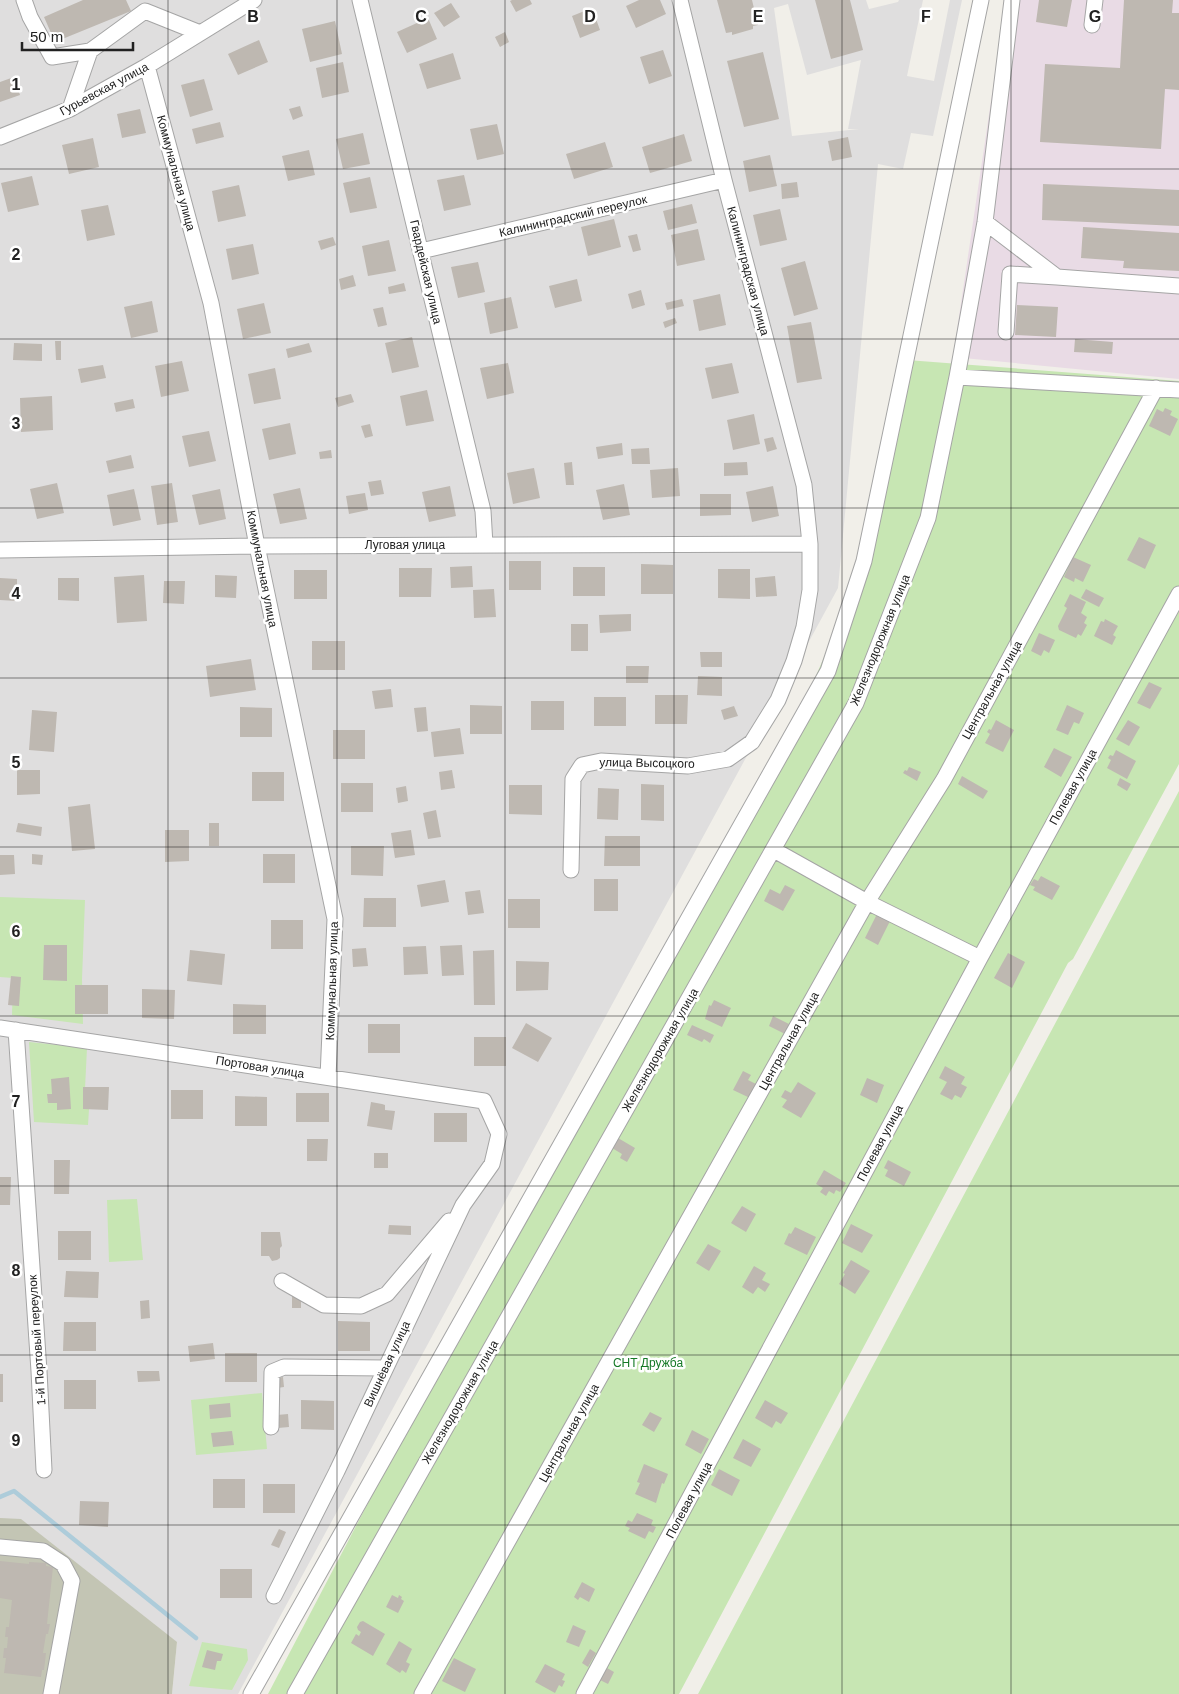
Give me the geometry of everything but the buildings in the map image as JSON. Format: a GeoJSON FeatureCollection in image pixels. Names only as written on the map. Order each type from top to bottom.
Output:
{"type":"FeatureCollection","features":[{"type":"Feature","properties":{"kind":"street"},"geometry":{"type":"LineString","coordinates":[[24,0],[30,17],[52,57],[90,51],[145,11],[200,33]]}},
{"type":"Feature","properties":{"kind":"street","name":"Гурьевская улица"},"geometry":{"type":"LineString","coordinates":[[0,138],[70,109],[147,66],[254,0]]}},
{"type":"Feature","properties":{"kind":"street","name":"Гвардейская улица"},"geometry":{"type":"LineString","coordinates":[[360,0],[483,511],[485,545]]}},
{"type":"Feature","properties":{"kind":"street","name":"Калининградская улица"},"geometry":{"type":"LineString","coordinates":[[680,0],[724,180],[804,485],[810,544]]}},
{"type":"Feature","properties":{"kind":"street"},"geometry":{"type":"LineString","coordinates":[[251,1694],[828,671],[864,561],[981,0]]}},
{"type":"Feature","properties":{"kind":"street","name":"Железнодорожная улица"},"geometry":{"type":"LineString","coordinates":[[295,1694],[856,702],[928,518],[957,377],[985,222],[1012,0]]}},
{"type":"Feature","properties":{"kind":"street"},"geometry":{"type":"LineString","coordinates":[[1092,24],[1095,0]]}},
{"type":"Feature","properties":{"kind":"street"},"geometry":{"type":"LineString","coordinates":[[70,109],[90,51]]}},
{"type":"Feature","properties":{"kind":"street","name":"Коммунальная улица"},"geometry":{"type":"LineString","coordinates":[[147,66],[211,303],[257,546],[335,919],[328,1078]]}},
{"type":"Feature","properties":{"kind":"street","name":"Калининградский переулок"},"geometry":{"type":"LineString","coordinates":[[421,251],[724,180]]}},
{"type":"Feature","properties":{"kind":"street"},"geometry":{"type":"LineString","coordinates":[[985,222],[1057,277]]}},
{"type":"Feature","properties":{"kind":"street"},"geometry":{"type":"LineString","coordinates":[[1006,332],[1010,274],[1179,286]]}},
{"type":"Feature","properties":{"kind":"street"},"geometry":{"type":"LineString","coordinates":[[957,377],[1179,390]]}},
{"type":"Feature","properties":{"kind":"street","name":"Центральная улица"},"geometry":{"type":"LineString","coordinates":[[422,1694],[867,902],[944,779],[1156,388]]}},
{"type":"Feature","properties":{"kind":"street","name":"Луговая улица"},"geometry":{"type":"LineString","coordinates":[[0,550],[257,546],[810,544]]}},
{"type":"Feature","properties":{"kind":"street","name":"улица Высоцкого"},"geometry":{"type":"LineString","coordinates":[[571,870],[573,779],[582,765],[601,761],[688,766],[728,760],[752,742],[778,700],[794,661],[804,627],[810,590],[810,544]]}},
{"type":"Feature","properties":{"kind":"street","name":"Полевая улица"},"geometry":{"type":"LineString","coordinates":[[584,1694],[980,958],[1179,594]]}},
{"type":"Feature","properties":{"kind":"street"},"geometry":{"type":"LineString","coordinates":[[774,850],[867,902],[980,958]]}},
{"type":"Feature","properties":{"kind":"street","name":"Портовая улица"},"geometry":{"type":"LineString","coordinates":[[0,1028],[484,1101],[499,1134]]}},
{"type":"Feature","properties":{"kind":"street","name":"1-й Портовый переулок"},"geometry":{"type":"LineString","coordinates":[[16,1030],[44,1470]]}},
{"type":"Feature","properties":{"kind":"street","name":"Вишнёвая улица"},"geometry":{"type":"LineString","coordinates":[[274,1596],[337,1471],[463,1205],[492,1164],[499,1134]]}},
{"type":"Feature","properties":{"kind":"street"},"geometry":{"type":"LineString","coordinates":[[282,1281],[324,1305],[361,1306],[387,1294],[463,1205]]}},
{"type":"Feature","properties":{"kind":"street"},"geometry":{"type":"LineString","coordinates":[[271,1427],[272,1372],[284,1367],[385,1368]]}},
{"type":"Feature","properties":{"kind":"street"},"geometry":{"type":"LineString","coordinates":[[0,1547],[43,1551],[63,1564],[72,1581],[51,1694]]}},
{"type":"Feature","properties":{"kind":"shaded area"},"geometry":{"type":"Polygon","coordinates":[[[0,0],[866,0],[869,9],[898,2],[899,0],[923,0],[907,76],[934,81],[950,0],[962,0],[933,136],[911,133],[903,169],[878,164],[838,588],[238,1694],[172,1694],[177,1642],[0,1694],[0,0]],[[788,4],[774,8],[792,136],[859,129],[848,129],[861,60],[807,75],[788,4]]]}},
{"type":"Feature","properties":{"kind":"shaded area"},"geometry":{"type":"Polygon","coordinates":[[[1006,0],[1179,0],[1179,379],[953,357],[1006,0]]]}},
{"type":"Feature","properties":{"kind":"shaded area"},"geometry":{"type":"Polygon","coordinates":[[[0,1518],[21,1519],[177,1642],[172,1694],[0,1694],[0,1518]]]}},
{"type":"Feature","properties":{"kind":"green space","name":"СНТ Дружба"},"geometry":{"type":"Polygon","coordinates":[[[907,360],[1179,381],[1179,764],[1073,959],[1068,963],[679,1694],[268,1694],[487,1276],[802,708],[834,634],[865,541],[907,360]]]}},
{"type":"Feature","properties":{"kind":"green space"},"geometry":{"type":"Polygon","coordinates":[[[1179,791],[1179,1694],[698,1694],[1179,791]]]}},
{"type":"Feature","properties":{"kind":"green space"},"geometry":{"type":"Polygon","coordinates":[[[0,897],[85,900],[82,979],[83,1024],[12,1015],[13,978],[0,977],[0,897]]]}},
{"type":"Feature","properties":{"kind":"green space"},"geometry":{"type":"Polygon","coordinates":[[[29,1042],[87,1048],[84,1109],[89,1109],[88,1125],[34,1122],[29,1042]]]}},
{"type":"Feature","properties":{"kind":"green space"},"geometry":{"type":"Polygon","coordinates":[[[137,1199],[143,1260],[109,1262],[107,1200],[137,1199]]]}},
{"type":"Feature","properties":{"kind":"green space"},"geometry":{"type":"Polygon","coordinates":[[[262,1393],[267,1449],[196,1455],[191,1400],[262,1393]]]}},
{"type":"Feature","properties":{"kind":"green space"},"geometry":{"type":"Polygon","coordinates":[[[202,1642],[247,1649],[248,1660],[232,1690],[189,1686],[202,1642]]]}},
{"type":"Feature","properties":{"kind":"waterway"},"geometry":{"type":"LineString","coordinates":[[0,1497],[14,1491],[196,1638]]}}]}
